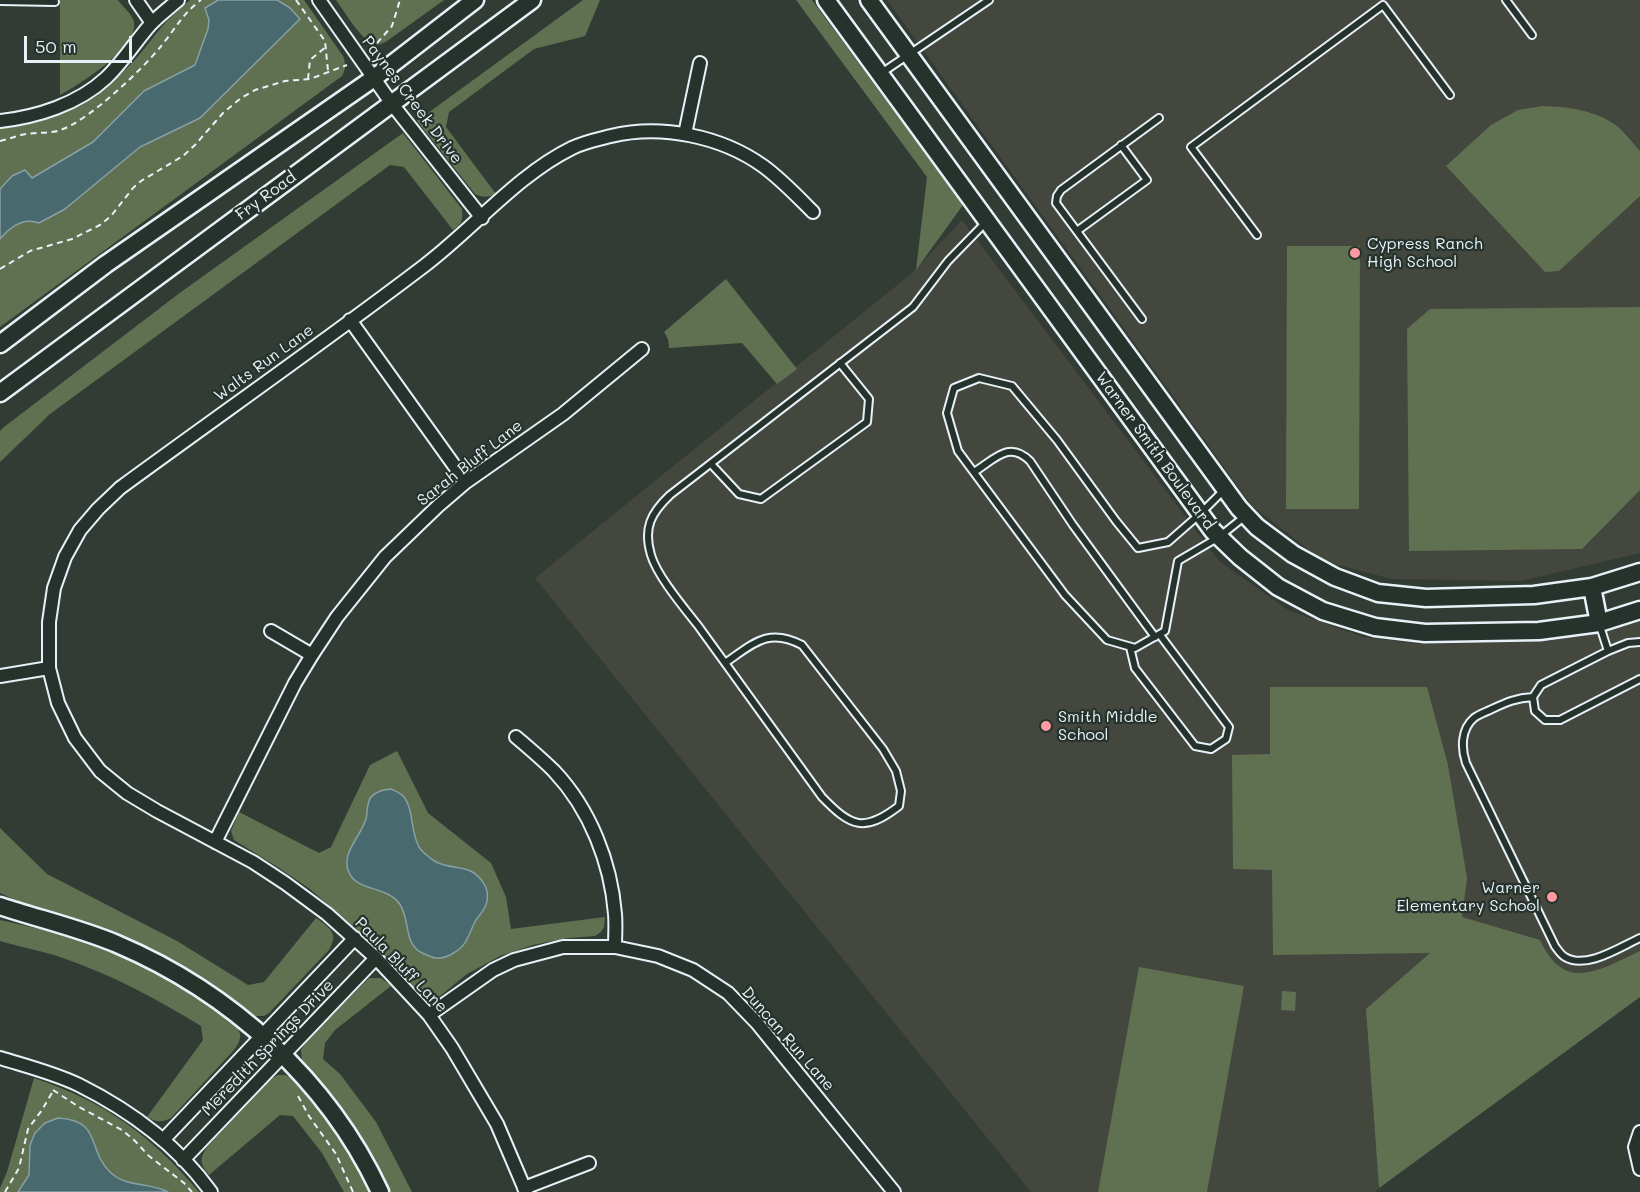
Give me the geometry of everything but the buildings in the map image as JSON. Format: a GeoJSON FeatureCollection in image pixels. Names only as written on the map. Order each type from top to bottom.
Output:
{"type":"FeatureCollection","features":[{"type":"Feature","properties":{"kind":"street"},"geometry":{"type":"LineString","coordinates":[[136,0],[152,23]]}},
{"type":"Feature","properties":{"kind":"street"},"geometry":{"type":"LineString","coordinates":[[0,121],[32,116],[56,108],[94,88],[121,63],[152,23],[178,0]]}},
{"type":"Feature","properties":{"kind":"street","name":"Paynes Creek Drive"},"geometry":{"type":"LineString","coordinates":[[319,0],[392,104],[482,218]]}},
{"type":"Feature","properties":{"kind":"street"},"geometry":{"type":"LineString","coordinates":[[0,344],[106,264],[374,78],[475,0]]}},
{"type":"Feature","properties":{"kind":"street","name":"Fry Road"},"geometry":{"type":"LineString","coordinates":[[0,393],[532,0]]}},
{"type":"Feature","properties":{"kind":"street","name":"Warner Smith Boulevard"},"geometry":{"type":"LineString","coordinates":[[826,0],[1200,514],[1240,557],[1278,587],[1323,611],[1375,627],[1425,633],[1539,632],[1599,623],[1640,610]]}},
{"type":"Feature","properties":{"kind":"street"},"geometry":{"type":"LineString","coordinates":[[869,0],[1246,516],[1293,554],[1335,577],[1378,593],[1426,598],[1534,595],[1592,587],[1640,572]]}},
{"type":"Feature","properties":{"kind":"street"},"geometry":{"type":"LineString","coordinates":[[685,134],[700,63]]}},
{"type":"Feature","properties":{"kind":"street","name":"Walts Run Lane"},"geometry":{"type":"LineString","coordinates":[[215,842],[156,812],[127,793],[100,771],[75,738],[58,703],[49,668],[49,622],[54,588],[65,557],[80,530],[98,509],[120,488],[426,265],[544,164],[574,147],[613,136],[648,132],[685,134],[712,141],[736,150],[762,165],[813,212]]}},
{"type":"Feature","properties":{"kind":"street"},"geometry":{"type":"LineString","coordinates":[[350,320],[466,482]]}},
{"type":"Feature","properties":{"kind":"street","name":"Sarah Bluff Lane"},"geometry":{"type":"LineString","coordinates":[[215,842],[295,683],[337,617],[385,557],[466,482],[563,414],[642,349]]}},
{"type":"Feature","properties":{"kind":"street"},"geometry":{"type":"LineString","coordinates":[[1592,587],[1599,623]]}},
{"type":"Feature","properties":{"kind":"street"},"geometry":{"type":"LineString","coordinates":[[271,631],[312,655]]}},
{"type":"Feature","properties":{"kind":"street"},"geometry":{"type":"LineString","coordinates":[[0,676],[49,668]]}},
{"type":"Feature","properties":{"kind":"street"},"geometry":{"type":"LineString","coordinates":[[516,737],[555,772],[580,805],[599,842],[610,878],[615,915],[615,947]]}},
{"type":"Feature","properties":{"kind":"street","name":"Paula Bluff Lane"},"geometry":{"type":"LineString","coordinates":[[215,842],[253,862],[327,914],[376,958],[429,1015],[470,1077],[497,1124],[525,1190]]}},
{"type":"Feature","properties":{"kind":"street"},"geometry":{"type":"LineString","coordinates":[[0,906],[116,944],[162,965],[232,1010],[283,1055],[328,1106],[352,1141],[380,1192]]}},
{"type":"Feature","properties":{"kind":"street","name":"Meredith Springs Drive"},"geometry":{"type":"LineString","coordinates":[[163,1140],[355,938]]}},
{"type":"Feature","properties":{"kind":"street","name":"Duncan Run Lane"},"geometry":{"type":"LineString","coordinates":[[429,1015],[493,970],[514,960],[563,947],[615,947],[658,956],[693,970],[728,993],[758,1023],[888,1190]]}},
{"type":"Feature","properties":{"kind":"street","name":"Meredith Springs Drive"},"geometry":{"type":"LineString","coordinates":[[183,1160],[376,958]]}},
{"type":"Feature","properties":{"kind":"street"},"geometry":{"type":"LineString","coordinates":[[0,1058],[78,1084],[113,1104],[163,1140],[211,1192]]}},
{"type":"Feature","properties":{"kind":"street"},"geometry":{"type":"LineString","coordinates":[[1640,1132],[1635,1147],[1640,1169]]}},
{"type":"Feature","properties":{"kind":"street"},"geometry":{"type":"LineString","coordinates":[[525,1190],[589,1163]]}},
{"type":"Feature","properties":{"kind":"lane"},"geometry":{"type":"LineString","coordinates":[[880,74],[989,0]]}},
{"type":"Feature","properties":{"kind":"lane"},"geometry":{"type":"LineString","coordinates":[[1506,0],[1532,35]]}},
{"type":"Feature","properties":{"kind":"lane"},"geometry":{"type":"LineString","coordinates":[[0,1],[55,2]]}},
{"type":"Feature","properties":{"kind":"lane"},"geometry":{"type":"LineString","coordinates":[[1257,235],[1191,147],[1383,5],[1450,95]]}},
{"type":"Feature","properties":{"kind":"lane"},"geometry":{"type":"LineString","coordinates":[[1142,319],[1056,203],[1061,190],[1159,118]]}},
{"type":"Feature","properties":{"kind":"lane"},"geometry":{"type":"LineString","coordinates":[[1077,231],[1147,180],[1121,145]]}},
{"type":"Feature","properties":{"kind":"lane"},"geometry":{"type":"LineString","coordinates":[[725,663],[757,641],[775,636],[791,639],[802,645],[883,749],[896,771],[901,791],[899,806],[883,818],[868,823],[853,822],[837,812],[822,797],[661,575],[651,557],[648,541],[649,522],[658,507],[913,307],[948,261],[987,221]]}},
{"type":"Feature","properties":{"kind":"lane"},"geometry":{"type":"LineString","coordinates":[[711,464],[739,494],[761,499],[867,422],[869,399],[840,363]]}},
{"type":"Feature","properties":{"kind":"lane"},"geometry":{"type":"LineString","coordinates":[[1225,488],[1168,542],[1138,548],[1057,440],[1012,386],[979,378],[954,388],[947,413],[958,451],[1065,595],[1107,640],[1135,648],[1165,632],[1178,561],[1219,537],[1246,516]]}},
{"type":"Feature","properties":{"kind":"lane"},"geometry":{"type":"LineString","coordinates":[[974,472],[1006,451],[1021,452],[1030,461],[1073,525],[1229,727],[1226,739],[1210,748],[1195,746],[1135,668],[1130,647]]}},
{"type":"Feature","properties":{"kind":"lane"},"geometry":{"type":"LineString","coordinates":[[1599,623],[1608,651]]}},
{"type":"Feature","properties":{"kind":"lane"},"geometry":{"type":"LineString","coordinates":[[1640,642],[1628,643],[1608,651],[1541,685],[1533,697],[1535,711],[1545,720],[1560,720],[1640,679]]}},
{"type":"Feature","properties":{"kind":"lane"},"geometry":{"type":"LineString","coordinates":[[1533,697],[1509,700],[1475,718],[1467,726],[1463,739],[1462,751],[1466,763],[1555,946],[1564,957],[1578,962],[1596,959],[1640,938]]}},
{"type":"Feature","properties":{"kind":"path"},"geometry":{"type":"LineString","coordinates":[[296,0],[327,46],[328,71]]}},
{"type":"Feature","properties":{"kind":"path"},"geometry":{"type":"LineString","coordinates":[[0,269],[30,251],[72,239],[100,225],[111,216],[141,181],[183,156],[223,113],[241,98],[271,84],[308,79],[361,60],[392,26],[400,0]]}},
{"type":"Feature","properties":{"kind":"path"},"geometry":{"type":"LineString","coordinates":[[308,79],[310,60],[327,46]]}},
{"type":"Feature","properties":{"kind":"path"},"geometry":{"type":"LineString","coordinates":[[5,1192],[19,1168],[28,1129],[42,1110],[58,1077]]}},
{"type":"Feature","properties":{"kind":"path"},"geometry":{"type":"LineString","coordinates":[[53,1090],[122,1130],[192,1192]]}},
{"type":"Feature","properties":{"kind":"path"},"geometry":{"type":"LineString","coordinates":[[296,1093],[336,1154],[353,1192]]}},
{"type":"Feature","properties":{"kind":"shaded area","name":"Cypress Ranch High School"},"geometry":{"type":"Polygon","coordinates":[[[887,0],[1640,0],[1640,553],[1521,581],[1392,579],[1323,561],[1252,506],[887,0]]]}},
{"type":"Feature","properties":{"kind":"shaded area","name":"Smith Middle School"},"geometry":{"type":"Polygon","coordinates":[[[962,220],[1219,561],[1288,610],[1363,637],[1418,644],[1551,641],[1640,618],[1640,997],[1374,1192],[1031,1192],[535,578],[912,273],[962,220]]]}},
{"type":"Feature","properties":{"kind":"green space"},"geometry":{"type":"Polygon","coordinates":[[[60,0],[118,0],[134,22],[133,32],[118,53],[93,74],[60,95],[60,0]]]}},
{"type":"Feature","properties":{"kind":"green space"},"geometry":{"type":"Polygon","coordinates":[[[190,0],[304,0],[343,56],[345,66],[342,76],[0,327],[0,128],[52,117],[69,110],[100,91],[132,63],[166,22],[190,0]]]}},
{"type":"Feature","properties":{"kind":"green space"},"geometry":{"type":"Polygon","coordinates":[[[336,0],[444,0],[387,41],[374,44],[363,37],[336,0]]]}},
{"type":"Feature","properties":{"kind":"green space"},"geometry":{"type":"Polygon","coordinates":[[[583,0],[600,0],[585,36],[534,49],[449,112],[446,127],[496,194],[486,197],[475,194],[417,121],[583,0]]]}},
{"type":"Feature","properties":{"kind":"green space"},"geometry":{"type":"Polygon","coordinates":[[[796,0],[812,0],[963,205],[916,270],[927,177],[796,0]]]}},
{"type":"Feature","properties":{"kind":"green space"},"geometry":{"type":"Polygon","coordinates":[[[1543,106],[1572,109],[1600,116],[1617,126],[1640,151],[1640,196],[1559,271],[1545,272],[1446,166],[1491,125],[1518,110],[1543,106]]]}},
{"type":"Feature","properties":{"kind":"green space"},"geometry":{"type":"Polygon","coordinates":[[[403,133],[462,209],[461,221],[456,228],[453,230],[404,167],[390,165],[50,414],[0,462],[0,431],[4,427],[181,292],[403,133]]]}},
{"type":"Feature","properties":{"kind":"green space"},"geometry":{"type":"Polygon","coordinates":[[[1287,246],[1360,246],[1359,509],[1286,509],[1287,246]]]}},
{"type":"Feature","properties":{"kind":"green space"},"geometry":{"type":"Polygon","coordinates":[[[726,279],[797,369],[777,384],[742,343],[669,348],[664,332],[726,279]]]}},
{"type":"Feature","properties":{"kind":"green space"},"geometry":{"type":"Polygon","coordinates":[[[1640,307],[1640,490],[1582,549],[1409,551],[1407,329],[1430,309],[1640,307]]]}},
{"type":"Feature","properties":{"kind":"green space"},"geometry":{"type":"Polygon","coordinates":[[[1270,687],[1427,687],[1448,765],[1467,878],[1462,917],[1540,940],[1550,957],[1560,967],[1572,972],[1584,973],[1597,970],[1640,951],[1640,997],[1379,1188],[1366,1009],[1430,953],[1273,955],[1272,870],[1233,869],[1232,755],[1270,754],[1270,687]]]}},
{"type":"Feature","properties":{"kind":"green space"},"geometry":{"type":"Polygon","coordinates":[[[397,751],[428,813],[491,863],[506,897],[511,929],[605,917],[601,932],[595,936],[568,938],[533,945],[500,956],[467,974],[440,996],[426,997],[380,950],[310,889],[234,840],[231,831],[239,812],[319,853],[331,847],[370,765],[397,751]]]}},
{"type":"Feature","properties":{"kind":"green space"},"geometry":{"type":"Polygon","coordinates":[[[0,828],[47,874],[177,941],[248,985],[264,982],[316,918],[332,932],[332,945],[269,1013],[256,1016],[201,977],[148,948],[0,893],[0,828]]]}},
{"type":"Feature","properties":{"kind":"green space"},"geometry":{"type":"Polygon","coordinates":[[[0,920],[49,931],[94,945],[158,974],[231,1021],[240,1034],[237,1045],[171,1118],[159,1121],[147,1117],[203,1040],[201,1026],[151,997],[99,972],[55,956],[0,941],[0,920]]]}},
{"type":"Feature","properties":{"kind":"green space"},"geometry":{"type":"Polygon","coordinates":[[[1139,967],[1244,986],[1207,1192],[1098,1192],[1139,967]]]}},
{"type":"Feature","properties":{"kind":"green space"},"geometry":{"type":"Polygon","coordinates":[[[369,978],[381,978],[391,986],[335,1030],[325,1043],[323,1059],[340,1074],[376,1122],[412,1192],[390,1192],[359,1135],[332,1096],[302,1060],[301,1050],[308,1039],[369,978]]]}},
{"type":"Feature","properties":{"kind":"green space"},"geometry":{"type":"Polygon","coordinates":[[[1282,991],[1296,992],[1295,1011],[1281,1010],[1282,991]]]}},
{"type":"Feature","properties":{"kind":"green space"},"geometry":{"type":"Polygon","coordinates":[[[278,1075],[292,1078],[321,1113],[349,1154],[370,1192],[344,1192],[322,1153],[293,1116],[280,1115],[209,1175],[202,1161],[207,1147],[272,1078],[278,1075]]]}},
{"type":"Feature","properties":{"kind":"green space"},"geometry":{"type":"Polygon","coordinates":[[[34,1078],[83,1098],[125,1123],[163,1154],[199,1192],[0,1192],[34,1078]]]}},
{"type":"Feature","properties":{"kind":"water"},"geometry":{"type":"Polygon","coordinates":[[[218,0],[277,0],[290,8],[300,19],[200,118],[140,147],[65,209],[39,223],[28,221],[17,224],[0,239],[0,189],[12,176],[25,170],[32,178],[93,142],[144,91],[195,65],[208,29],[209,20],[205,8],[218,0]]]}},
{"type":"Feature","properties":{"kind":"water"},"geometry":{"type":"Polygon","coordinates":[[[391,789],[402,795],[409,807],[416,841],[422,851],[443,865],[469,870],[479,877],[486,888],[487,901],[466,941],[457,951],[445,957],[434,958],[413,946],[399,903],[386,893],[357,882],[348,870],[350,850],[364,825],[369,800],[378,792],[391,789]]]}},
{"type":"Feature","properties":{"kind":"water"},"geometry":{"type":"Polygon","coordinates":[[[58,1118],[72,1120],[88,1130],[98,1155],[116,1177],[168,1192],[18,1192],[29,1175],[30,1145],[35,1133],[45,1123],[58,1118]]]}},
{"type":"Feature","properties":{"kind":"place","name":"Cypress Ranch High School"},"geometry":{"type":"Point","coordinates":[1355,253]}},
{"type":"Feature","properties":{"kind":"place","name":"Smith Middle School"},"geometry":{"type":"Point","coordinates":[1046,726]}},
{"type":"Feature","properties":{"kind":"place","name":"Warner Elementary School"},"geometry":{"type":"Point","coordinates":[1552,897]}}]}
